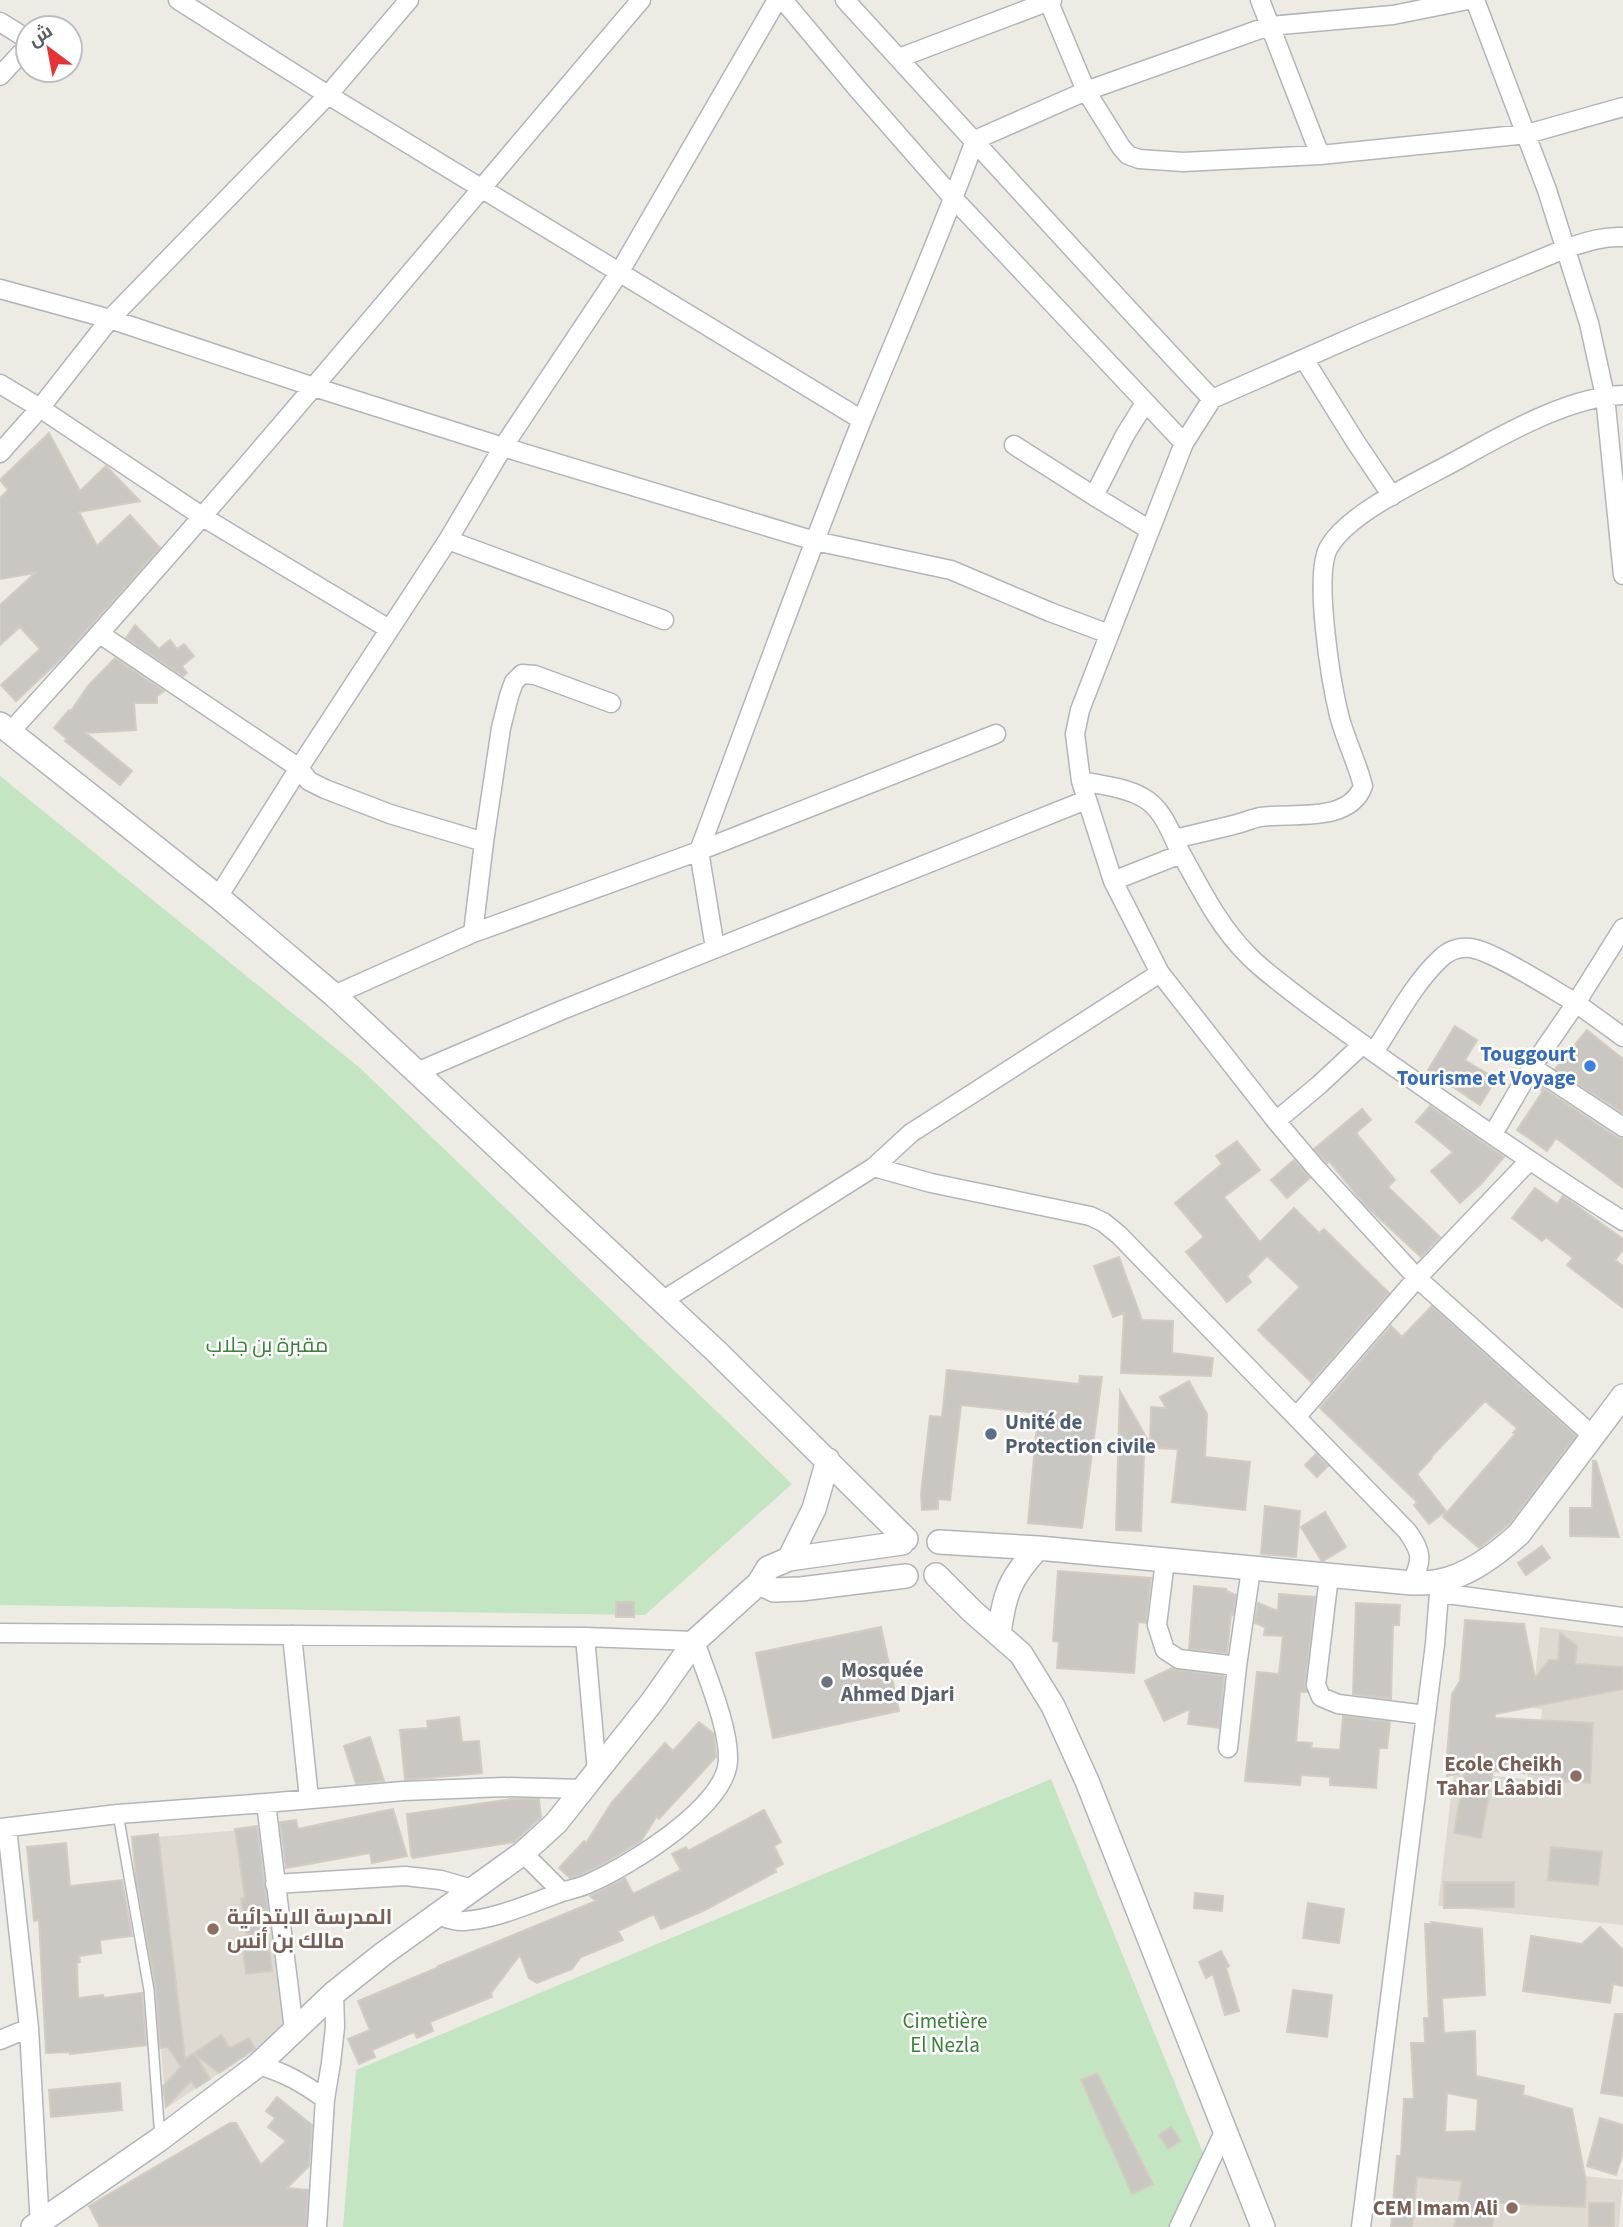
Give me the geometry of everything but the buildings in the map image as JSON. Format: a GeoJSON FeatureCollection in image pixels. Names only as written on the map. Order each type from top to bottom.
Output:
{"type":"FeatureCollection","features":[{"type":"Feature","properties":{"kind":"main road"},"geometry":{"type":"LineString","coordinates":[[5,728],[218,897],[334,995],[828,1460],[904,1541]]}},
{"type":"Feature","properties":{"kind":"main road"},"geometry":{"type":"LineString","coordinates":[[38,2225],[160,2139],[258,2064],[334,1993],[383,1954],[523,1853],[555,1823],[590,1780],[652,1702],[695,1641],[759,1583],[768,1569],[789,1559],[904,1541],[920,1533],[939,1542],[1038,1548],[1440,1587],[1500,1551],[1519,1534],[1623,1396]]}},
{"type":"Feature","properties":{"kind":"main road"},"geometry":{"type":"LineString","coordinates":[[789,1559],[814,1509],[828,1460]]}},
{"type":"Feature","properties":{"kind":"main road"},"geometry":{"type":"LineString","coordinates":[[904,1541],[898,1550],[898,1564],[906,1576]]}},
{"type":"Feature","properties":{"kind":"main road"},"geometry":{"type":"LineString","coordinates":[[759,1583],[774,1590],[906,1576],[921,1581],[936,1575],[944,1563],[939,1542]]}},
{"type":"Feature","properties":{"kind":"main road"},"geometry":{"type":"LineString","coordinates":[[999,1634],[1009,1587],[1019,1569],[1038,1548]]}},
{"type":"Feature","properties":{"kind":"main road"},"geometry":{"type":"LineString","coordinates":[[936,1575],[1021,1654],[1037,1677],[1066,1733],[1264,2227]]}},
{"type":"Feature","properties":{"kind":"street"},"geometry":{"type":"LineString","coordinates":[[178,0],[328,95],[862,420]]}},
{"type":"Feature","properties":{"kind":"street"},"geometry":{"type":"LineString","coordinates":[[0,453],[40,408],[110,319],[328,95],[409,0]]}},
{"type":"Feature","properties":{"kind":"street"},"geometry":{"type":"LineString","coordinates":[[5,728],[100,634],[203,517],[641,0]]}},
{"type":"Feature","properties":{"kind":"street"},"geometry":{"type":"LineString","coordinates":[[218,897],[448,540],[503,447],[619,273],[777,0]]}},
{"type":"Feature","properties":{"kind":"street"},"geometry":{"type":"LineString","coordinates":[[783,0],[954,199],[1184,443]]}},
{"type":"Feature","properties":{"kind":"street"},"geometry":{"type":"LineString","coordinates":[[845,0],[975,140],[1059,236],[1212,399]]}},
{"type":"Feature","properties":{"kind":"street"},"geometry":{"type":"LineString","coordinates":[[899,58],[1050,0],[1086,91],[1121,147],[1128,155],[1139,159],[1183,162],[1320,155],[1527,134],[1623,107]]}},
{"type":"Feature","properties":{"kind":"street"},"geometry":{"type":"LineString","coordinates":[[1260,0],[1320,155]]}},
{"type":"Feature","properties":{"kind":"street"},"geometry":{"type":"LineString","coordinates":[[715,948],[699,850],[862,420],[954,199],[975,140],[1086,91],[1269,26],[1393,15],[1468,0]]}},
{"type":"Feature","properties":{"kind":"street"},"geometry":{"type":"LineString","coordinates":[[1475,0],[1527,134],[1614,395],[1623,575]]}},
{"type":"Feature","properties":{"kind":"street"},"geometry":{"type":"LineString","coordinates":[[0,22],[28,42],[0,76]]}},
{"type":"Feature","properties":{"kind":"street"},"geometry":{"type":"LineString","coordinates":[[1593,1436],[1417,1278],[1276,1121],[1160,973],[1113,881],[1080,780],[1075,746],[1076,725],[1184,443],[1212,399],[1567,248],[1590,240],[1623,237]]}},
{"type":"Feature","properties":{"kind":"street"},"geometry":{"type":"LineString","coordinates":[[0,289],[110,319],[503,447],[815,541],[951,570],[1109,634]]}},
{"type":"Feature","properties":{"kind":"street"},"geometry":{"type":"LineString","coordinates":[[1304,359],[1392,496]]}},
{"type":"Feature","properties":{"kind":"street"},"geometry":{"type":"LineString","coordinates":[[0,384],[203,517],[389,629]]}},
{"type":"Feature","properties":{"kind":"street"},"geometry":{"type":"LineString","coordinates":[[1113,881],[1177,846],[1259,817],[1304,816],[1339,809],[1353,803],[1363,786],[1339,717],[1329,659],[1323,595],[1328,549],[1359,515],[1473,451],[1544,415],[1614,395]]}},
{"type":"Feature","properties":{"kind":"street"},"geometry":{"type":"LineString","coordinates":[[1094,496],[1125,435],[1145,403]]}},
{"type":"Feature","properties":{"kind":"street"},"geometry":{"type":"LineString","coordinates":[[1014,445],[1150,530]]}},
{"type":"Feature","properties":{"kind":"street"},"geometry":{"type":"LineString","coordinates":[[448,540],[664,620]]}},
{"type":"Feature","properties":{"kind":"street"},"geometry":{"type":"LineString","coordinates":[[100,634],[299,768],[309,780],[325,789],[390,814],[484,842]]}},
{"type":"Feature","properties":{"kind":"street"},"geometry":{"type":"LineString","coordinates":[[473,933],[501,728],[509,696],[518,677],[522,674],[535,675],[611,703]]}},
{"type":"Feature","properties":{"kind":"street"},"geometry":{"type":"LineString","coordinates":[[334,995],[473,933],[699,850],[996,734]]}},
{"type":"Feature","properties":{"kind":"street"},"geometry":{"type":"LineString","coordinates":[[1080,780],[1131,792],[1154,806],[1167,823],[1217,918],[1247,955],[1329,1021],[1529,1161],[1623,1221]]}},
{"type":"Feature","properties":{"kind":"street"},"geometry":{"type":"LineString","coordinates":[[417,1072],[562,1010],[1086,800]]}},
{"type":"Feature","properties":{"kind":"street"},"geometry":{"type":"LineString","coordinates":[[1493,1134],[1532,1067],[1622,931]]}},
{"type":"Feature","properties":{"kind":"street"},"geometry":{"type":"LineString","coordinates":[[1276,1121],[1368,1048],[1440,958],[1459,948],[1472,948],[1496,958],[1576,1003],[1623,1037]]}},
{"type":"Feature","properties":{"kind":"street"},"geometry":{"type":"LineString","coordinates":[[662,1301],[874,1167],[911,1133],[1160,973]]}},
{"type":"Feature","properties":{"kind":"street"},"geometry":{"type":"LineString","coordinates":[[1532,1067],[1623,1127]]}},
{"type":"Feature","properties":{"kind":"street"},"geometry":{"type":"LineString","coordinates":[[1297,1416],[1417,1278],[1529,1161]]}},
{"type":"Feature","properties":{"kind":"street"},"geometry":{"type":"LineString","coordinates":[[874,1167],[1090,1216],[1104,1222],[1407,1531],[1414,1541],[1421,1561],[1412,1583]]}},
{"type":"Feature","properties":{"kind":"street"},"geometry":{"type":"LineString","coordinates":[[1165,1561],[1157,1625],[1165,1650],[1179,1659],[1237,1666]]}},
{"type":"Feature","properties":{"kind":"street"},"geometry":{"type":"LineString","coordinates":[[1228,1748],[1251,1569]]}},
{"type":"Feature","properties":{"kind":"street"},"geometry":{"type":"LineString","coordinates":[[1329,1576],[1316,1685],[1321,1698],[1338,1704],[1426,1715]]}},
{"type":"Feature","properties":{"kind":"street"},"geometry":{"type":"LineString","coordinates":[[1361,2227],[1440,1587],[1623,1617]]}},
{"type":"Feature","properties":{"kind":"street"},"geometry":{"type":"LineString","coordinates":[[0,1633],[585,1637],[695,1641],[727,1744],[728,1763],[722,1780],[688,1821],[636,1859],[590,1884],[503,1913],[464,1921],[454,1921],[437,1915]]}},
{"type":"Feature","properties":{"kind":"street"},"geometry":{"type":"LineString","coordinates":[[292,1635],[309,1799]]}},
{"type":"Feature","properties":{"kind":"street"},"geometry":{"type":"LineString","coordinates":[[38,2225],[29,2028],[4,1828],[118,1814],[416,1790],[590,1780],[585,1637]]}},
{"type":"Feature","properties":{"kind":"street"},"geometry":{"type":"LineString","coordinates":[[266,1803],[294,2029]]}},
{"type":"Feature","properties":{"kind":"street"},"geometry":{"type":"LineString","coordinates":[[523,1853],[562,1892]]}},
{"type":"Feature","properties":{"kind":"street"},"geometry":{"type":"LineString","coordinates":[[275,1884],[405,1876],[441,1880],[472,1889]]}},
{"type":"Feature","properties":{"kind":"street"},"geometry":{"type":"LineString","coordinates":[[317,2227],[325,2099],[335,2027],[334,1993]]}},
{"type":"Feature","properties":{"kind":"street"},"geometry":{"type":"LineString","coordinates":[[0,2040],[29,2028]]}},
{"type":"Feature","properties":{"kind":"street"},"geometry":{"type":"LineString","coordinates":[[258,2064],[305,2084],[325,2099]]}},
{"type":"Feature","properties":{"kind":"street"},"geometry":{"type":"LineString","coordinates":[[1179,2227],[1225,2130]]}},
{"type":"Feature","properties":{"kind":"lane"},"geometry":{"type":"LineString","coordinates":[[118,1814],[149,1990],[160,2139]]}},
{"type":"Feature","properties":{"kind":"shaded area","name":"Ecole Cheikh Tahar Lâabidi"},"geometry":{"type":"Polygon","coordinates":[[[1540,1627],[1623,1637],[1623,1925],[1438,1906],[1454,1772],[1527,1779],[1529,1770],[1537,1771],[1542,1709],[1532,1708],[1540,1627]]]}},
{"type":"Feature","properties":{"kind":"shaded area","name":"المدرسة الابتدائية مالك بن أنس"},"geometry":{"type":"Polygon","coordinates":[[[266,1828],[285,2020],[270,2040],[166,2108],[143,1838],[266,1828]]]}},
{"type":"Feature","properties":{"kind":"shaded area","name":"CEM Imam Ali"},"geometry":{"type":"Polygon","coordinates":[[[1410,2158],[1623,2180],[1619,2227],[1401,2227],[1410,2158]]]}},
{"type":"Feature","properties":{"kind":"green space","name":"مقبرة بن جلاب"},"geometry":{"type":"Polygon","coordinates":[[[0,776],[360,1068],[792,1484],[645,1615],[0,1605],[0,776]]]}},
{"type":"Feature","properties":{"kind":"green space","name":"Cimetière El Nezla"},"geometry":{"type":"Polygon","coordinates":[[[1051,1779],[1204,2155],[1169,2227],[343,2227],[356,2070],[1051,1779]]]}},
{"type":"Feature","properties":{"kind":"place","name":"Touggourt Tourisme et Voyage"},"geometry":{"type":"Point","coordinates":[1590,1066]}},
{"type":"Feature","properties":{"kind":"place","name":"Unité de Protection civile"},"geometry":{"type":"Point","coordinates":[991,1434]}},
{"type":"Feature","properties":{"kind":"place","name":"Mosquée Ahmed Djari"},"geometry":{"type":"Point","coordinates":[827,1682]}},
{"type":"Feature","properties":{"kind":"place","name":"Ecole Cheikh Tahar Lâabidi"},"geometry":{"type":"Point","coordinates":[1576,1776]}},
{"type":"Feature","properties":{"kind":"place","name":"المدرسة الابتدائية مالك بن أنس"},"geometry":{"type":"Point","coordinates":[213,1929]}},
{"type":"Feature","properties":{"kind":"place","name":"CEM Imam Ali"},"geometry":{"type":"Point","coordinates":[1512,2208]}}]}
